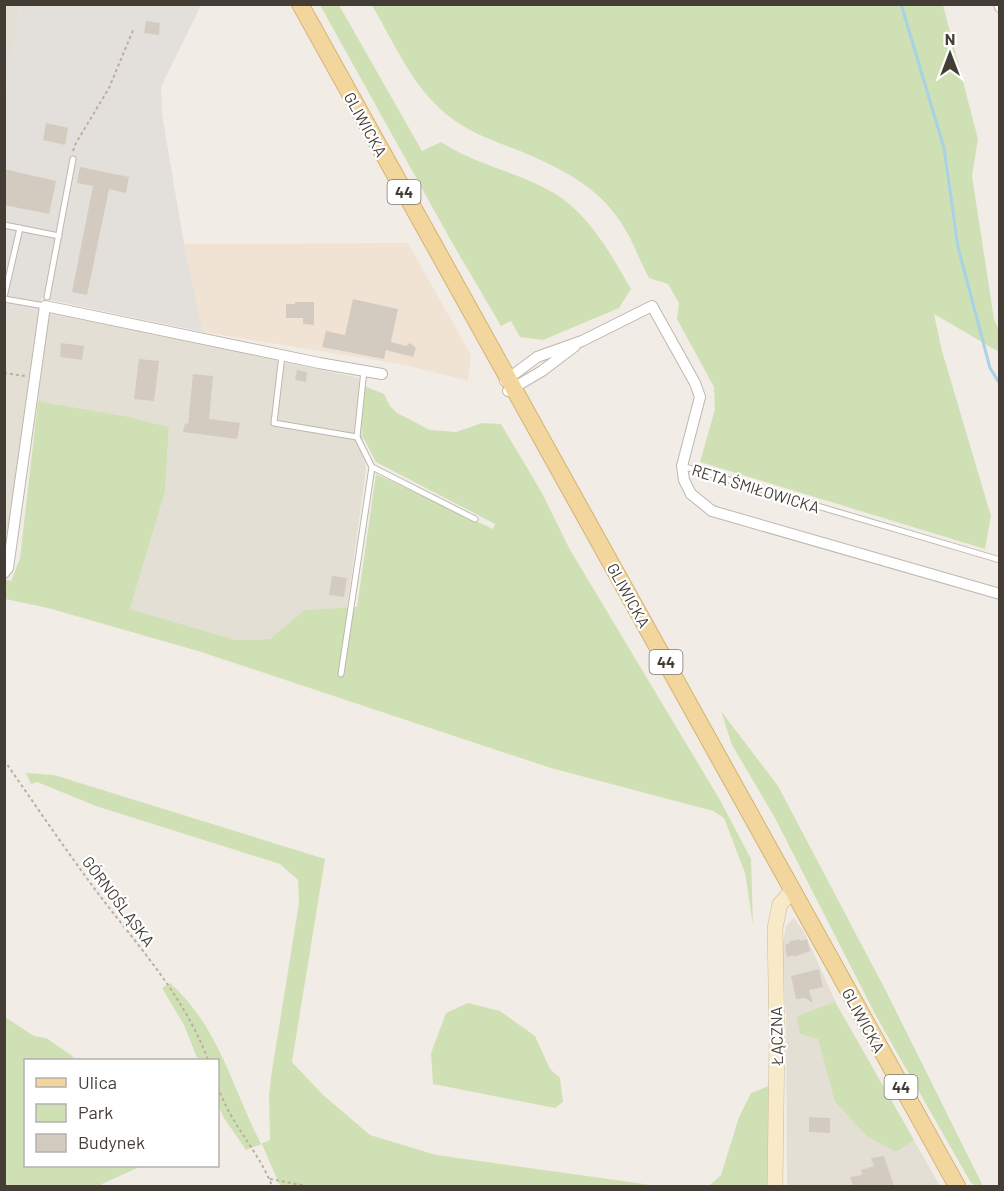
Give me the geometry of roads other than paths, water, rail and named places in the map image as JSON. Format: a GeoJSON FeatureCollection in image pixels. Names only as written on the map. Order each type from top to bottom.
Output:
{"type":"FeatureCollection","features":[{"type":"Feature","properties":{"kind":"main road","name":"GLIWICKA"},"geometry":{"type":"LineString","coordinates":[[300,4],[508,385],[956,1183]]}},
{"type":"Feature","properties":{"kind":"street"},"geometry":{"type":"LineString","coordinates":[[4,573],[8,568],[46,301],[282,355],[382,374]]}},
{"type":"Feature","properties":{"kind":"street"},"geometry":{"type":"LineString","coordinates":[[508,385],[537,357],[582,341],[652,306],[695,383],[700,397],[682,466]]}},
{"type":"Feature","properties":{"kind":"street","name":"RETA ŚMIŁOWICKA"},"geometry":{"type":"LineString","coordinates":[[682,466],[684,480],[691,494],[712,511],[999,594]]}},
{"type":"Feature","properties":{"kind":"street","name":"ŁĄCZNA"},"geometry":{"type":"LineString","coordinates":[[775,1186],[777,1037],[775,928],[780,904],[792,891]]}},
{"type":"Feature","properties":{"kind":"lane"},"geometry":{"type":"LineString","coordinates":[[20,228],[4,298],[46,301],[73,159]]}},
{"type":"Feature","properties":{"kind":"lane"},"geometry":{"type":"LineString","coordinates":[[4,225],[59,236]]}},
{"type":"Feature","properties":{"kind":"lane"},"geometry":{"type":"LineString","coordinates":[[282,355],[274,423],[357,437]]}},
{"type":"Feature","properties":{"kind":"lane"},"geometry":{"type":"LineString","coordinates":[[364,370],[357,437],[372,466],[475,519]]}},
{"type":"Feature","properties":{"kind":"lane"},"geometry":{"type":"LineString","coordinates":[[341,674],[372,466]]}},
{"type":"Feature","properties":{"kind":"lane","name":"RETA ŚMIŁOWICKA"},"geometry":{"type":"LineString","coordinates":[[682,466],[999,560]]}},
{"type":"Feature","properties":{"kind":"waterway"},"geometry":{"type":"LineString","coordinates":[[901,4],[944,148],[958,247],[990,368],[1000,384]]}}]}
